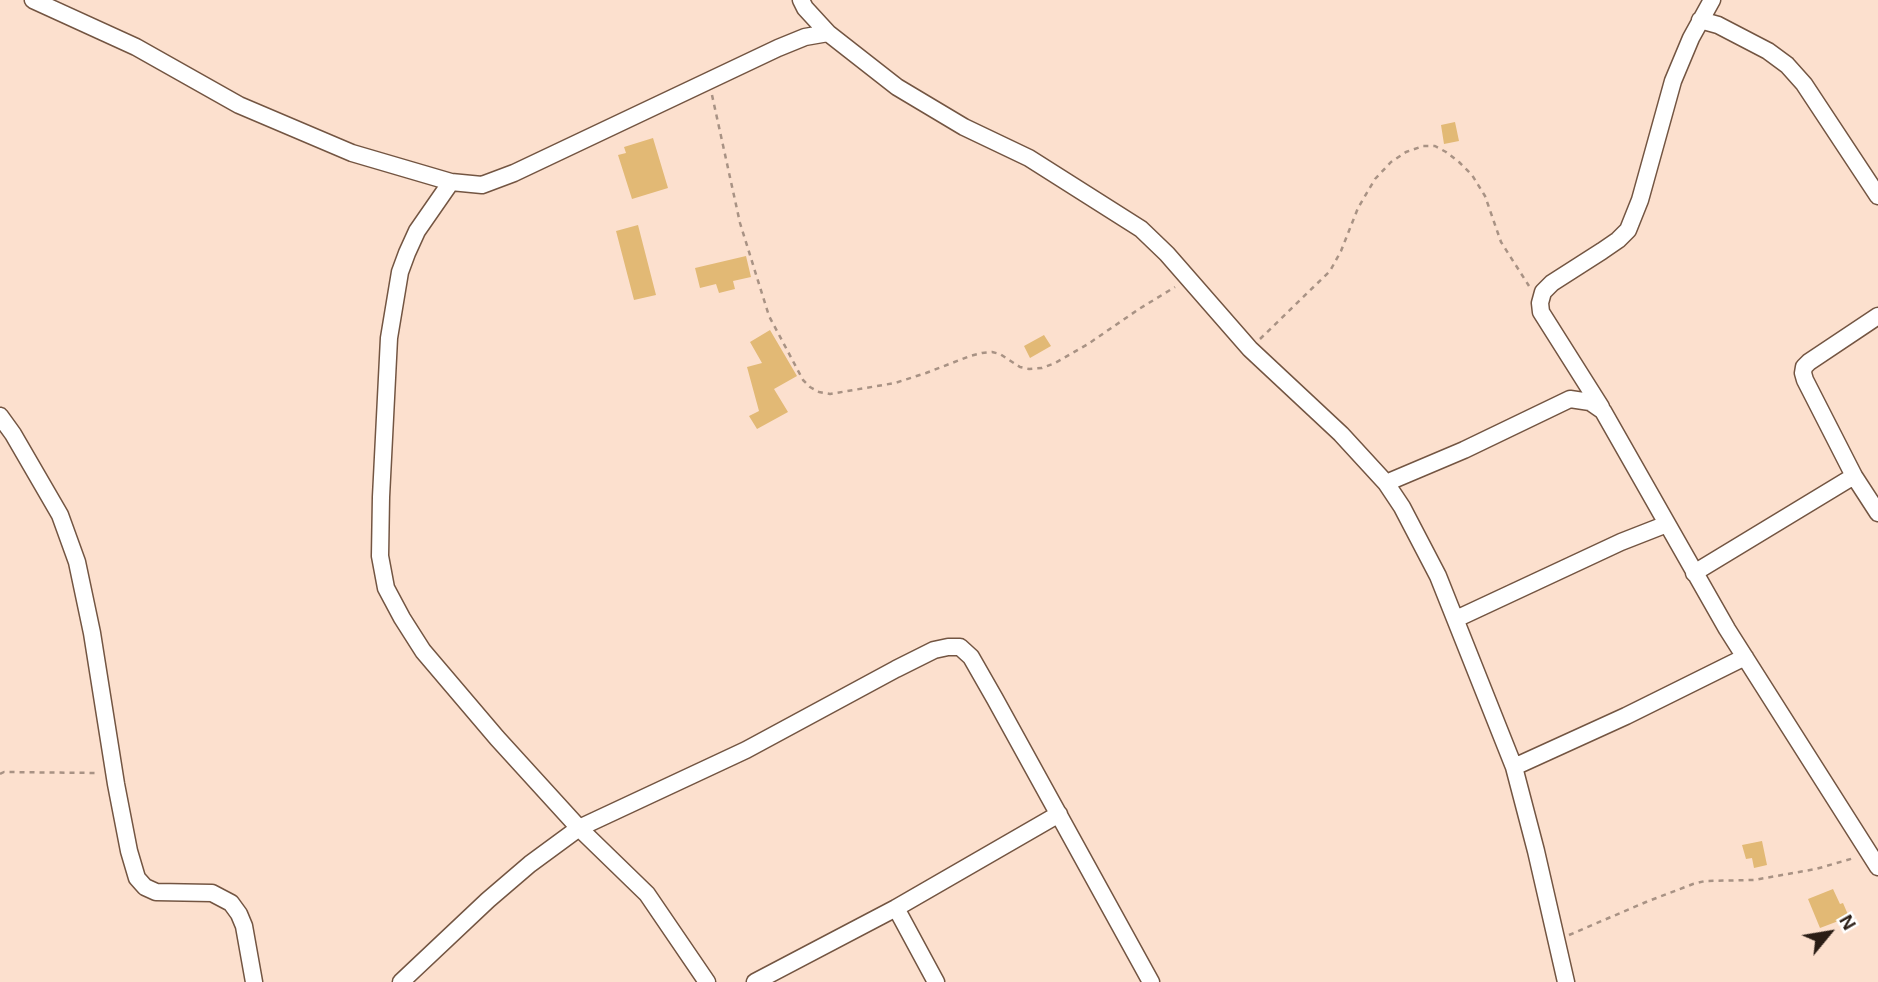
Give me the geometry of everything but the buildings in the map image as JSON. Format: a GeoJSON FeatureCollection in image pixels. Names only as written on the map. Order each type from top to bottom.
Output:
{"type":"FeatureCollection","features":[{"type":"Feature","properties":{"kind":"street"},"geometry":{"type":"LineString","coordinates":[[33,0],[136,47],[239,104],[352,153],[451,182],[482,185],[514,173],[778,48],[806,37],[828,33]]}},
{"type":"Feature","properties":{"kind":"street"},"geometry":{"type":"LineString","coordinates":[[801,0],[828,33],[897,87],[964,127],[1029,158],[1141,229],[1167,254],[1250,349],[1341,434],[1386,483],[1402,507],[1438,576],[1514,767],[1566,982]]}},
{"type":"Feature","properties":{"kind":"street"},"geometry":{"type":"LineString","coordinates":[[1712,0],[1700,20],[1673,82],[1640,201],[1628,230],[1618,240],[1552,283],[1543,292],[1541,312],[1603,411],[1694,573],[1745,657],[1876,863]]}},
{"type":"Feature","properties":{"kind":"street"},"geometry":{"type":"LineString","coordinates":[[1700,20],[1718,25],[1768,51],[1787,65],[1804,84],[1878,196]]}},
{"type":"Feature","properties":{"kind":"street"},"geometry":{"type":"LineString","coordinates":[[451,182],[417,231],[400,272],[389,338],[380,556],[386,588],[401,618],[424,651],[497,738],[579,828],[647,894],[708,982]]}},
{"type":"Feature","properties":{"kind":"street"},"geometry":{"type":"LineString","coordinates":[[1878,316],[1809,362],[1803,373],[1854,476],[1878,513]]}},
{"type":"Feature","properties":{"kind":"street"},"geometry":{"type":"LineString","coordinates":[[1386,483],[1452,456],[1570,399],[1590,402],[1603,411]]}},
{"type":"Feature","properties":{"kind":"street"},"geometry":{"type":"LineString","coordinates":[[0,416],[60,515],[77,562],[92,633],[116,783],[137,878],[145,887],[156,891],[212,893],[231,903],[244,926],[254,982]]}},
{"type":"Feature","properties":{"kind":"street"},"geometry":{"type":"LineString","coordinates":[[1694,573],[1854,476]]}},
{"type":"Feature","properties":{"kind":"street"},"geometry":{"type":"LineString","coordinates":[[1456,619],[1621,542],[1667,524]]}},
{"type":"Feature","properties":{"kind":"street"},"geometry":{"type":"LineString","coordinates":[[401,982],[488,900],[530,864],[579,828],[746,750],[896,668],[934,650],[948,647],[960,647],[971,657],[1151,982]]}},
{"type":"Feature","properties":{"kind":"street"},"geometry":{"type":"LineString","coordinates":[[1514,767],[1626,716],[1745,657]]}},
{"type":"Feature","properties":{"kind":"street"},"geometry":{"type":"LineString","coordinates":[[755,982],[896,908],[1059,814]]}},
{"type":"Feature","properties":{"kind":"street"},"geometry":{"type":"LineString","coordinates":[[896,908],[936,982]]}},
{"type":"Feature","properties":{"kind":"path"},"geometry":{"type":"LineString","coordinates":[[710,81],[740,223],[769,316],[803,380],[820,392],[831,394],[895,383],[982,353],[1000,354],[1020,367],[1042,368],[1088,344],[1189,279]]}},
{"type":"Feature","properties":{"kind":"path"},"geometry":{"type":"LineString","coordinates":[[1250,349],[1331,271],[1358,208],[1375,179],[1391,162],[1406,152],[1423,146],[1435,146],[1446,152],[1472,175],[1485,196],[1501,242],[1540,303]]}},
{"type":"Feature","properties":{"kind":"path"},"geometry":{"type":"LineString","coordinates":[[0,774],[88,772],[100,773],[116,783]]}},
{"type":"Feature","properties":{"kind":"path"},"geometry":{"type":"LineString","coordinates":[[1556,939],[1705,881],[1754,880],[1816,869],[1876,863]]}}]}
